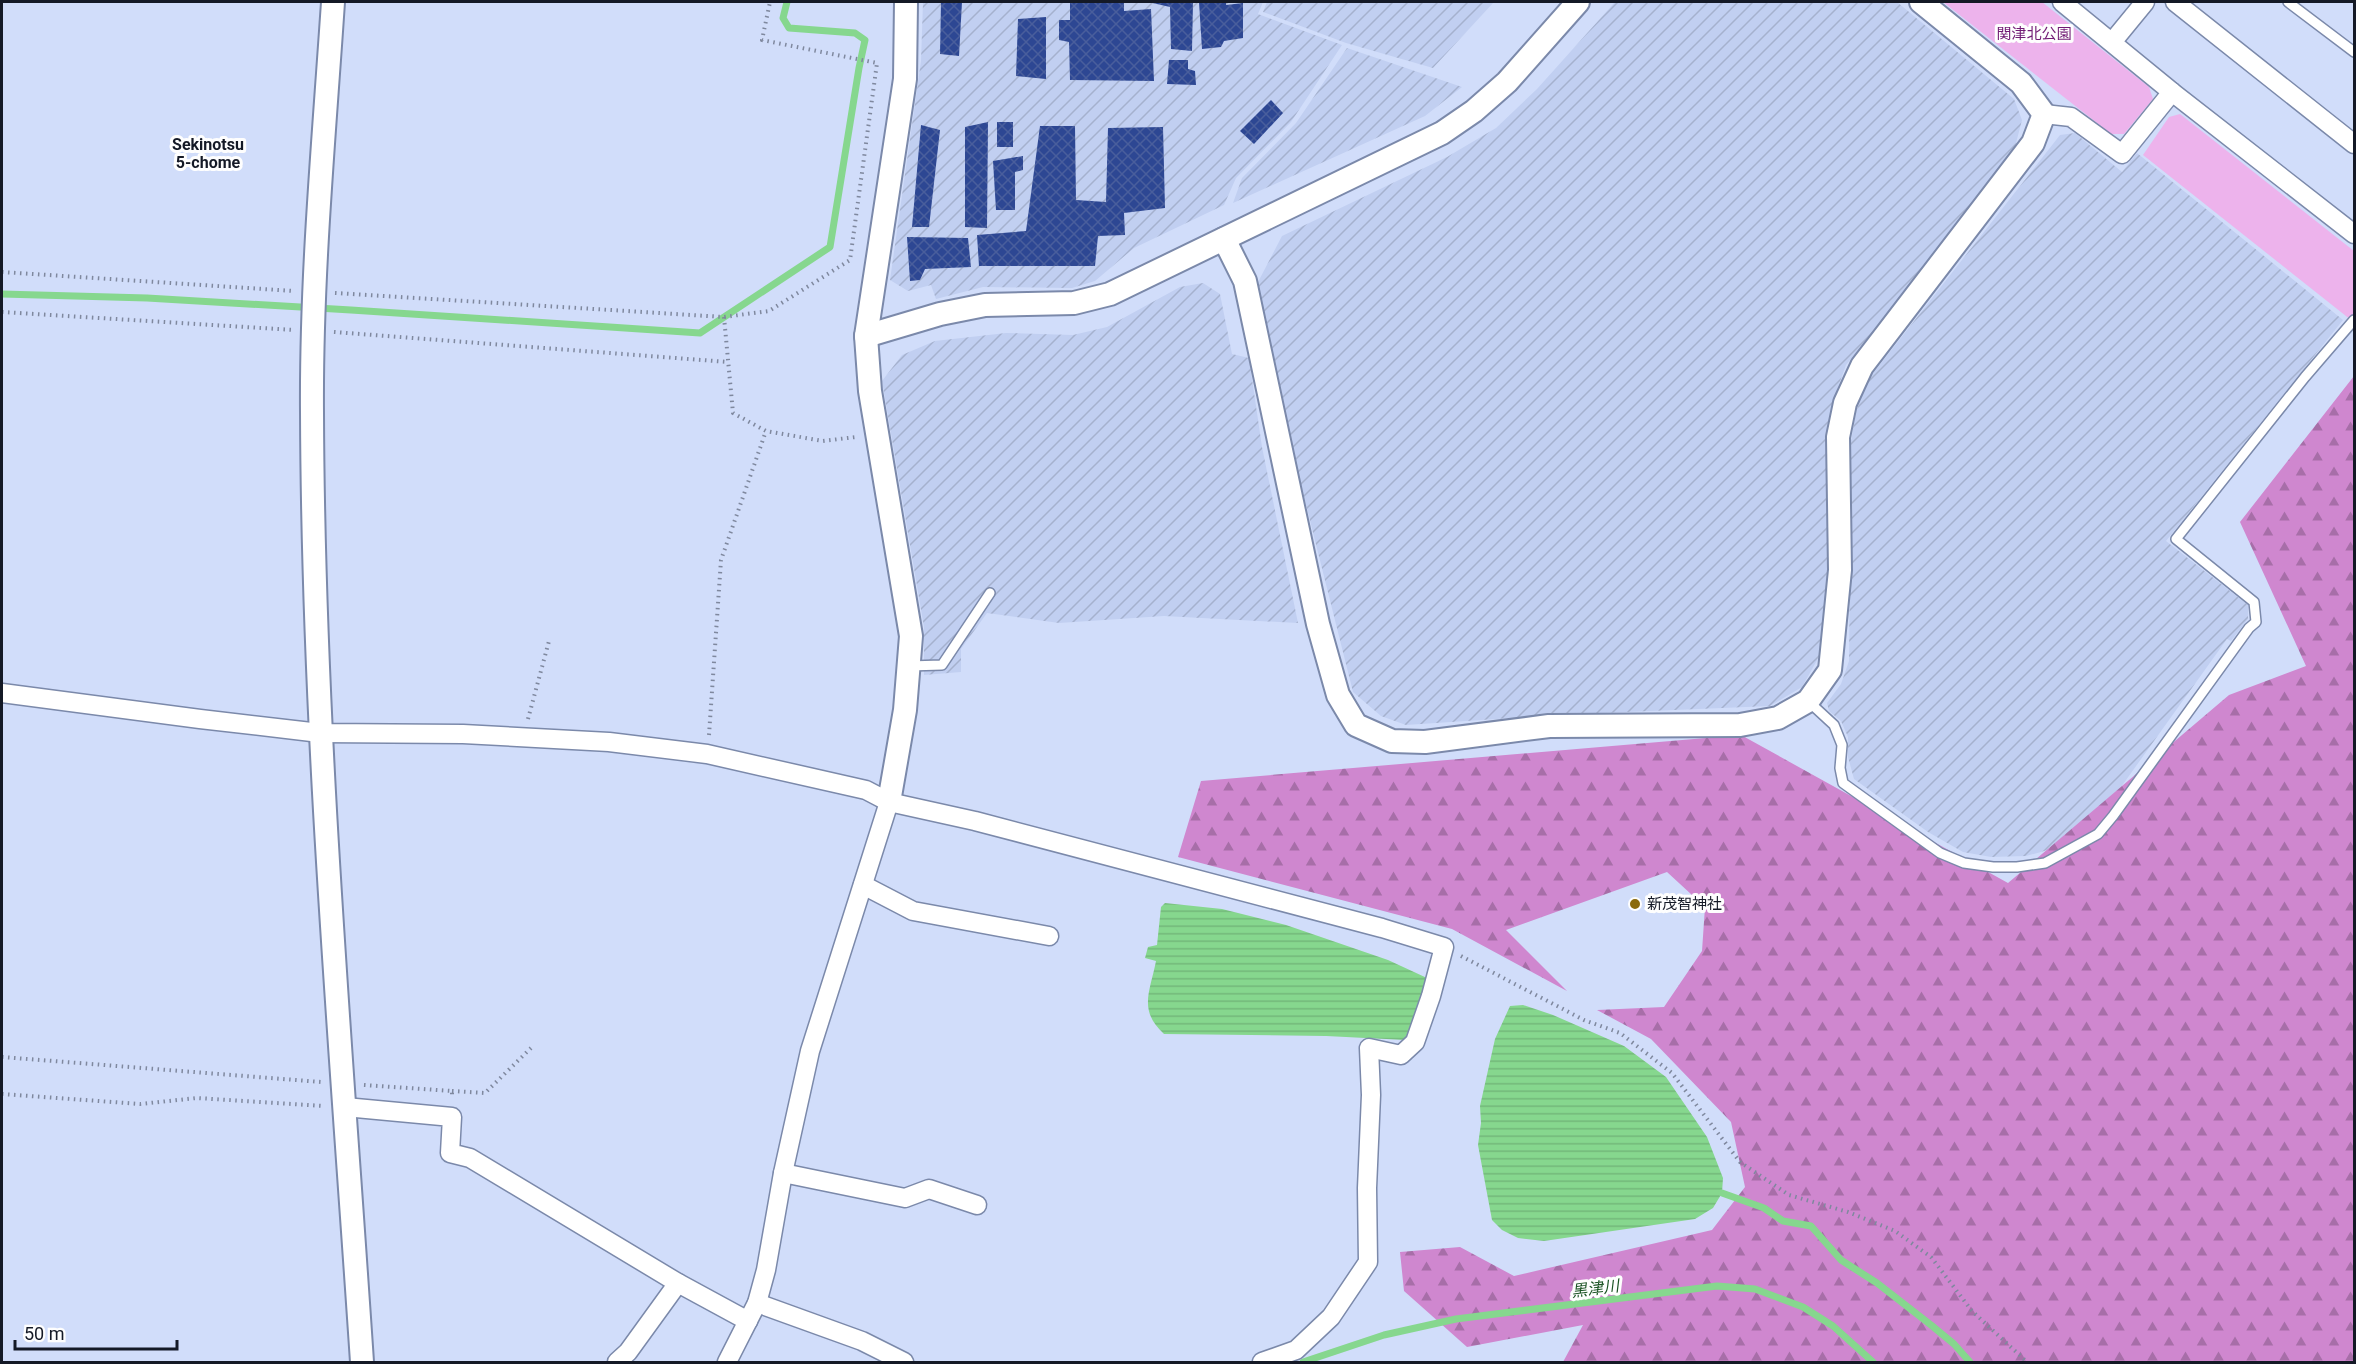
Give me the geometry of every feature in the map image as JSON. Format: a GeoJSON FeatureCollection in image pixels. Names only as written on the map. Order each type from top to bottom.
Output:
{"type":"FeatureCollection","features":[{"type":"Feature","properties":{"kind":"street"},"geometry":{"type":"LineString","coordinates":[[333,2],[315,292],[312,410],[320,732],[362,1362]]}},
{"type":"Feature","properties":{"kind":"street"},"geometry":{"type":"LineString","coordinates":[[727,1362],[757,1303],[766,1270],[783,1173],[810,1051],[889,802],[904,710],[911,636],[870,391],[866,336],[905,79],[906,2]]}},
{"type":"Feature","properties":{"kind":"street"},"geometry":{"type":"LineString","coordinates":[[866,336],[939,314],[986,305],[1074,303],[1110,294],[1442,133],[1474,111],[1507,82],[1578,2]]}},
{"type":"Feature","properties":{"kind":"street"},"geometry":{"type":"LineString","coordinates":[[1921,2],[2021,82],[2044,114],[2071,117],[2122,154],[2172,92]]}},
{"type":"Feature","properties":{"kind":"street"},"geometry":{"type":"LineString","coordinates":[[2062,2],[2113,41],[2172,92],[2355,234]]}},
{"type":"Feature","properties":{"kind":"street"},"geometry":{"type":"LineString","coordinates":[[2113,41],[2145,2]]}},
{"type":"Feature","properties":{"kind":"street"},"geometry":{"type":"LineString","coordinates":[[2175,2],[2355,144]]}},
{"type":"Feature","properties":{"kind":"street"},"geometry":{"type":"LineString","coordinates":[[1224,239],[1245,281],[1318,624],[1338,695],[1356,724],[1392,741],[1425,742],[1549,726],[1740,725],[1778,718],[1808,701],[1830,670],[1840,570],[1838,438],[1845,403],[1862,366],[2033,143],[2044,114]]}},
{"type":"Feature","properties":{"kind":"street"},"geometry":{"type":"LineString","coordinates":[[2,693],[200,720],[320,732],[463,734],[609,742],[707,754],[866,790],[889,802],[986,824],[1382,928],[1444,947],[1431,996],[1415,1042],[1401,1056],[1369,1048],[1371,1095],[1367,1188],[1368,1262],[1331,1317],[1296,1350],[1262,1362]]}},
{"type":"Feature","properties":{"kind":"street"},"geometry":{"type":"LineString","coordinates":[[863,885],[913,911],[1049,936]]}},
{"type":"Feature","properties":{"kind":"street"},"geometry":{"type":"LineString","coordinates":[[345,1107],[452,1117],[450,1153],[470,1158],[678,1283],[748,1322]]}},
{"type":"Feature","properties":{"kind":"street"},"geometry":{"type":"LineString","coordinates":[[783,1173],[905,1198],[928,1189],[977,1205]]}},
{"type":"Feature","properties":{"kind":"street"},"geometry":{"type":"LineString","coordinates":[[617,1362],[628,1353],[678,1283]]}},
{"type":"Feature","properties":{"kind":"street"},"geometry":{"type":"LineString","coordinates":[[757,1303],[862,1341],[904,1362]]}},
{"type":"Feature","properties":{"kind":"lane"},"geometry":{"type":"LineString","coordinates":[[2288,2],[2355,52]]}},
{"type":"Feature","properties":{"kind":"lane"},"geometry":{"type":"LineString","coordinates":[[1808,701],[1834,724],[1842,745],[1840,768],[1843,783],[1940,853],[1964,863],[1993,867],[2017,867],[2046,863],[2097,834],[2113,816],[2249,628],[2256,622],[2254,602],[2176,539],[2305,377],[2355,320]]}},
{"type":"Feature","properties":{"kind":"lane"},"geometry":{"type":"LineString","coordinates":[[909,666],[942,665],[990,593]]}},
{"type":"Feature","properties":{"kind":"path"},"geometry":{"type":"LineString","coordinates":[[2,272],[724,317],[770,311],[850,260],[877,63],[762,40],[770,2]]}},
{"type":"Feature","properties":{"kind":"path"},"geometry":{"type":"LineString","coordinates":[[2,312],[314,331],[728,362]]}},
{"type":"Feature","properties":{"kind":"path"},"geometry":{"type":"LineString","coordinates":[[724,317],[733,412],[766,431],[823,441],[877,434]]}},
{"type":"Feature","properties":{"kind":"path"},"geometry":{"type":"LineString","coordinates":[[707,754],[721,560],[766,431]]}},
{"type":"Feature","properties":{"kind":"path"},"geometry":{"type":"LineString","coordinates":[[523,739],[549,641]]}},
{"type":"Feature","properties":{"kind":"path"},"geometry":{"type":"LineString","coordinates":[[1444,947],[1584,1020],[1620,1033],[1672,1073],[1740,1162],[1789,1195],[1848,1212],[1895,1231],[1931,1257],[1972,1311],[2026,1362]]}},
{"type":"Feature","properties":{"kind":"path"},"geometry":{"type":"LineString","coordinates":[[2,1057],[485,1093],[531,1048]]}},
{"type":"Feature","properties":{"kind":"path"},"geometry":{"type":"LineString","coordinates":[[452,1091],[452,1117]]}},
{"type":"Feature","properties":{"kind":"path"},"geometry":{"type":"LineString","coordinates":[[2,1094],[140,1104],[197,1098],[345,1107]]}},
{"type":"Feature","properties":{"kind":"shaded area"},"geometry":{"type":"Polygon","coordinates":[[[923,2],[1263,2],[1258,14],[1342,45],[1291,122],[1236,178],[1224,205],[1134,248],[1095,281],[1072,288],[983,287],[936,299],[931,285],[908,291],[890,280],[921,61],[923,2]]]}},
{"type":"Feature","properties":{"kind":"shaded area"},"geometry":{"type":"Polygon","coordinates":[[[1267,2],[1494,2],[1433,68],[1346,43],[1263,12],[1267,2]]]}},
{"type":"Feature","properties":{"kind":"shaded area"},"geometry":{"type":"Polygon","coordinates":[[[1615,2],[1897,2],[2014,99],[2022,120],[2015,147],[1967,214],[1846,365],[1833,401],[1827,438],[1827,578],[1820,655],[1802,687],[1770,706],[1555,715],[1406,725],[1381,716],[1353,692],[1280,401],[1257,284],[1282,236],[1447,157],[1496,128],[1537,89],[1615,2]]]}},
{"type":"Feature","properties":{"kind":"shaded area"},"geometry":{"type":"Polygon","coordinates":[[[1347,48],[1462,87],[1425,116],[1233,203],[1242,178],[1296,123],[1347,48]]]}},
{"type":"Feature","properties":{"kind":"shaded area"},"geometry":{"type":"Polygon","coordinates":[[[2075,133],[2122,172],[2137,153],[2343,320],[2166,541],[2248,605],[2248,619],[2231,641],[2227,639],[2101,815],[2056,847],[2026,856],[1991,857],[1963,852],[1928,832],[1854,779],[1848,757],[1848,737],[1841,721],[1829,711],[1827,703],[1841,684],[1849,661],[1851,441],[1856,412],[1867,381],[2060,135],[2075,133]]]}},
{"type":"Feature","properties":{"kind":"shaded area"},"geometry":{"type":"Polygon","coordinates":[[[1203,283],[1220,294],[1232,354],[1249,358],[1262,447],[1298,623],[1164,616],[1059,623],[987,613],[961,649],[961,672],[924,675],[924,627],[882,381],[902,355],[935,341],[1006,333],[1073,335],[1107,327],[1180,287],[1203,283]]]}},
{"type":"Feature","properties":{"kind":"shaded area"},"geometry":{"type":"Polygon","coordinates":[[[1165,903],[1222,909],[1286,925],[1388,960],[1427,978],[1418,1023],[1406,1040],[1326,1036],[1164,1034],[1156,1025],[1148,1009],[1149,991],[1156,961],[1145,958],[1148,947],[1157,945],[1161,907],[1165,903]]]}},
{"type":"Feature","properties":{"kind":"shaded area"},"geometry":{"type":"Polygon","coordinates":[[[1523,1005],[1553,1015],[1624,1046],[1666,1077],[1707,1137],[1723,1178],[1722,1193],[1713,1208],[1695,1219],[1544,1241],[1518,1238],[1502,1230],[1492,1220],[1478,1145],[1481,1123],[1480,1106],[1495,1039],[1510,1006],[1523,1005]]]}},
{"type":"Feature","properties":{"kind":"green space","name":"関津北公園"},"geometry":{"type":"Polygon","coordinates":[[[1943,2],[2042,2],[2149,87],[2153,99],[2124,134],[2111,134],[1943,2]]]}},
{"type":"Feature","properties":{"kind":"green space"},"geometry":{"type":"Polygon","coordinates":[[[2180,114],[2354,251],[2354,314],[2351,320],[2143,155],[2169,117],[2180,114]]]}},
{"type":"Feature","properties":{"kind":"green space"},"geometry":{"type":"Polygon","coordinates":[[[2354,376],[2354,1362],[1563,1362],[1583,1325],[1467,1347],[1404,1291],[1400,1252],[1460,1247],[1514,1276],[1712,1230],[1745,1187],[1731,1122],[1651,1039],[1597,1010],[1664,1007],[1702,951],[1705,907],[1667,872],[1506,930],[1567,991],[1452,929],[1178,857],[1201,781],[1741,735],[2008,883],[2229,695],[2306,666],[2240,522],[2354,376]]]}},
{"type":"Feature","properties":{"kind":"building"},"geometry":{"type":"Polygon","coordinates":[[[941,2],[962,2],[959,56],[940,54],[941,2]]]}},
{"type":"Feature","properties":{"kind":"building"},"geometry":{"type":"Polygon","coordinates":[[[1070,2],[1124,2],[1124,11],[1151,9],[1154,81],[1070,80],[1069,42],[1059,40],[1059,20],[1070,20],[1070,2]]]}},
{"type":"Feature","properties":{"kind":"building"},"geometry":{"type":"Polygon","coordinates":[[[1148,2],[1193,2],[1192,51],[1171,49],[1170,7],[1148,2]]]}},
{"type":"Feature","properties":{"kind":"building"},"geometry":{"type":"Polygon","coordinates":[[[1199,2],[1226,2],[1226,5],[1243,3],[1243,38],[1224,41],[1221,47],[1202,49],[1199,2]]]}},
{"type":"Feature","properties":{"kind":"building"},"geometry":{"type":"Polygon","coordinates":[[[1046,17],[1046,79],[1016,76],[1018,19],[1046,17]]]}},
{"type":"Feature","properties":{"kind":"building"},"geometry":{"type":"Polygon","coordinates":[[[1169,60],[1188,60],[1188,69],[1195,71],[1196,85],[1167,84],[1169,60]]]}},
{"type":"Feature","properties":{"kind":"building"},"geometry":{"type":"Polygon","coordinates":[[[1271,100],[1283,113],[1254,144],[1240,131],[1271,100]]]}},
{"type":"Feature","properties":{"kind":"building"},"geometry":{"type":"Polygon","coordinates":[[[988,122],[987,228],[965,227],[965,127],[988,122]]]}},
{"type":"Feature","properties":{"kind":"building"},"geometry":{"type":"Polygon","coordinates":[[[997,122],[1013,122],[1013,147],[997,147],[997,122]]]}},
{"type":"Feature","properties":{"kind":"building"},"geometry":{"type":"Polygon","coordinates":[[[921,125],[940,130],[929,227],[912,227],[921,125]]]}},
{"type":"Feature","properties":{"kind":"building"},"geometry":{"type":"Polygon","coordinates":[[[1040,126],[1075,126],[1076,200],[1106,202],[1108,128],[1163,127],[1165,208],[1124,213],[1125,235],[1098,236],[1095,266],[979,266],[977,235],[1026,231],[1040,126]]]}},
{"type":"Feature","properties":{"kind":"building"},"geometry":{"type":"Polygon","coordinates":[[[1023,156],[1023,170],[1015,172],[1015,210],[996,210],[993,161],[1023,156]]]}},
{"type":"Feature","properties":{"kind":"building"},"geometry":{"type":"Polygon","coordinates":[[[907,237],[968,238],[971,267],[925,269],[920,280],[910,281],[907,237]]]}},
{"type":"Feature","properties":{"kind":"waterway"},"geometry":{"type":"LineString","coordinates":[[2,294],[147,298],[700,333],[830,247],[865,40],[855,33],[789,28],[783,18],[787,2]]}},
{"type":"Feature","properties":{"kind":"waterway"},"geometry":{"type":"LineString","coordinates":[[1722,1193],[1764,1208],[1783,1221],[1811,1226],[1841,1260],[1877,1283],[1931,1325],[1954,1344],[1970,1362]]}},
{"type":"Feature","properties":{"kind":"waterway","name":"黒津川"},"geometry":{"type":"LineString","coordinates":[[1303,1362],[1384,1335],[1456,1319],[1717,1286],[1755,1289],[1803,1307],[1833,1326],[1873,1362]]}},
{"type":"Feature","properties":{"kind":"place","name":"新茂智神社"},"geometry":{"type":"Point","coordinates":[1635,904]}},
{"type":"Feature","properties":{"kind":"district","name":"Sekinotsu 5-chome"},"geometry":{"type":"Point","coordinates":[208,153]}}]}
